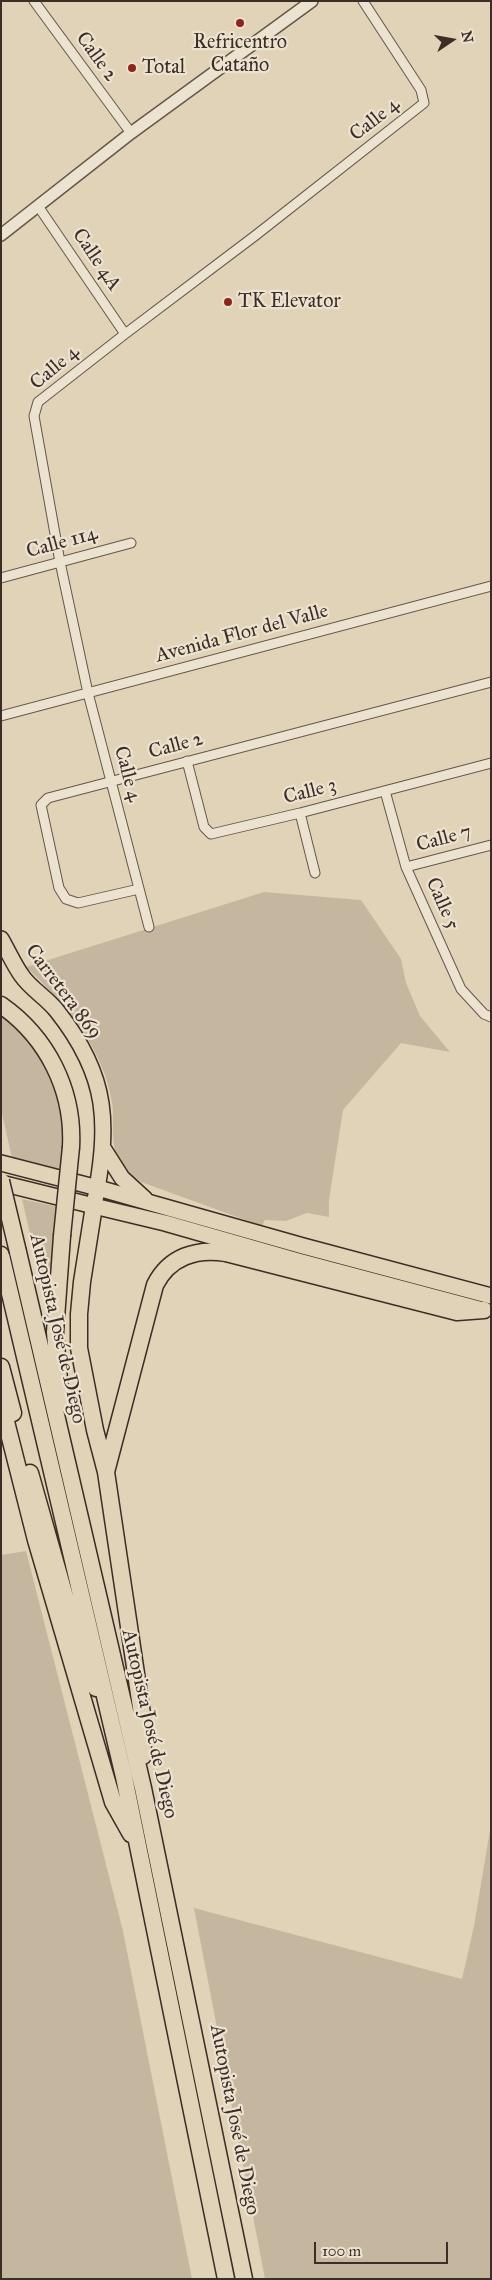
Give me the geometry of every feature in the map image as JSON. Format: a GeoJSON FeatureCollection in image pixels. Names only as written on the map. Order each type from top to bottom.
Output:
{"type":"FeatureCollection","features":[{"type":"Feature","properties":{"kind":"highway"},"geometry":{"type":"LineString","coordinates":[[1,1005],[36,1037],[58,1071],[69,1110],[71,1147],[55,1332],[62,1444]]}},
{"type":"Feature","properties":{"kind":"highway","name":"Autopista José de Diego"},"geometry":{"type":"LineString","coordinates":[[1,1182],[143,1788],[244,2279]]}},
{"type":"Feature","properties":{"kind":"highway"},"geometry":{"type":"LineString","coordinates":[[94,1206],[82,1282],[78,1329],[79,1348],[95,1430],[106,1472],[142,1714],[143,1788]]}},
{"type":"Feature","properties":{"kind":"highway"},"geometry":{"type":"LineString","coordinates":[[106,1472],[155,1285],[168,1267],[184,1256],[204,1251],[226,1253],[457,1312],[489,1306]]}},
{"type":"Feature","properties":{"kind":"highway","name":"Autopista José de Diego"},"geometry":{"type":"LineString","coordinates":[[1,1255],[140,1851],[226,2279]]}},
{"type":"Feature","properties":{"kind":"highway"},"geometry":{"type":"LineString","coordinates":[[1,1367],[84,1664],[110,1718]]}},
{"type":"Feature","properties":{"kind":"highway"},"geometry":{"type":"LineString","coordinates":[[1,1402],[36,1540],[113,1802],[140,1851]]}},
{"type":"Feature","properties":{"kind":"main road","name":"Carretera 869"},"geometry":{"type":"LineString","coordinates":[[1,939],[22,976],[56,1009],[82,1045],[96,1080],[103,1108],[103,1148],[94,1206]]}},
{"type":"Feature","properties":{"kind":"main road"},"geometry":{"type":"LineString","coordinates":[[103,1148],[122,1178],[145,1199]]}},
{"type":"Feature","properties":{"kind":"main road"},"geometry":{"type":"LineString","coordinates":[[1,1163],[145,1199],[303,1246],[444,1284],[489,1306]]}},
{"type":"Feature","properties":{"kind":"main road"},"geometry":{"type":"LineString","coordinates":[[1,1182],[166,1223],[348,1274],[489,1306]]}},
{"type":"Feature","properties":{"kind":"main road"},"geometry":{"type":"LineString","coordinates":[[348,1274],[364,1273],[433,1289],[444,1284]]}},
{"type":"Feature","properties":{"kind":"street","name":"Calle 2"},"geometry":{"type":"LineString","coordinates":[[34,1],[131,133]]}},
{"type":"Feature","properties":{"kind":"street"},"geometry":{"type":"LineString","coordinates":[[1,235],[131,133],[312,1]]}},
{"type":"Feature","properties":{"kind":"street","name":"Calle 4"},"geometry":{"type":"LineString","coordinates":[[150,927],[88,693],[60,562],[34,416],[38,402],[424,103],[421,90],[364,1]]}},
{"type":"Feature","properties":{"kind":"street","name":"Calle 4A"},"geometry":{"type":"LineString","coordinates":[[38,206],[125,334]]}},
{"type":"Feature","properties":{"kind":"street","name":"Calle 114"},"geometry":{"type":"LineString","coordinates":[[1,578],[131,543]]}},
{"type":"Feature","properties":{"kind":"street","name":"Avenida Flor del Valle"},"geometry":{"type":"LineString","coordinates":[[1,716],[491,586]]}},
{"type":"Feature","properties":{"kind":"street","name":"Calle 2"},"geometry":{"type":"LineString","coordinates":[[139,889],[78,903],[66,899],[59,888],[41,805],[48,798],[491,682]]}},
{"type":"Feature","properties":{"kind":"street","name":"Calle 3"},"geometry":{"type":"LineString","coordinates":[[187,761],[204,826],[211,834],[300,813],[491,763]]}},
{"type":"Feature","properties":{"kind":"street","name":"Calle 5"},"geometry":{"type":"LineString","coordinates":[[384,791],[406,867],[461,989],[484,1014],[491,1017]]}},
{"type":"Feature","properties":{"kind":"street"},"geometry":{"type":"LineString","coordinates":[[300,813],[316,873]]}},
{"type":"Feature","properties":{"kind":"street","name":"Calle 7"},"geometry":{"type":"LineString","coordinates":[[406,867],[491,845]]}},
{"type":"Feature","properties":{"kind":"shaded area"},"geometry":{"type":"Polygon","coordinates":[[[264,892],[361,900],[401,959],[406,983],[420,1016],[450,1052],[401,1043],[343,1110],[329,1200],[329,1217],[307,1213],[286,1221],[265,1220],[262,1226],[141,1182],[124,1168],[115,1151],[110,1093],[105,1075],[91,1044],[72,1016],[26,967],[264,892]]]}},
{"type":"Feature","properties":{"kind":"shaded area"},"geometry":{"type":"Polygon","coordinates":[[[1,1012],[32,1041],[51,1071],[61,1103],[63,1120],[62,1172],[12,1158],[1,1109],[1,1012]]]}},
{"type":"Feature","properties":{"kind":"shaded area"},"geometry":{"type":"Polygon","coordinates":[[[22,1199],[58,1207],[49,1317],[22,1199]]]}},
{"type":"Feature","properties":{"kind":"shaded area"},"geometry":{"type":"Polygon","coordinates":[[[26,1551],[123,1931],[192,2279],[1,2279],[1,1555],[26,1551]]]}},
{"type":"Feature","properties":{"kind":"shaded area"},"geometry":{"type":"Polygon","coordinates":[[[491,1824],[491,2279],[265,2279],[194,1908],[462,1979],[474,1926],[491,1824]]]}},
{"type":"Feature","properties":{"kind":"place","name":"Refricentro Cataño"},"geometry":{"type":"Point","coordinates":[240,23]}},
{"type":"Feature","properties":{"kind":"place","name":"Total"},"geometry":{"type":"Point","coordinates":[132,68]}},
{"type":"Feature","properties":{"kind":"place","name":"TK Elevator"},"geometry":{"type":"Point","coordinates":[228,302]}}]}
